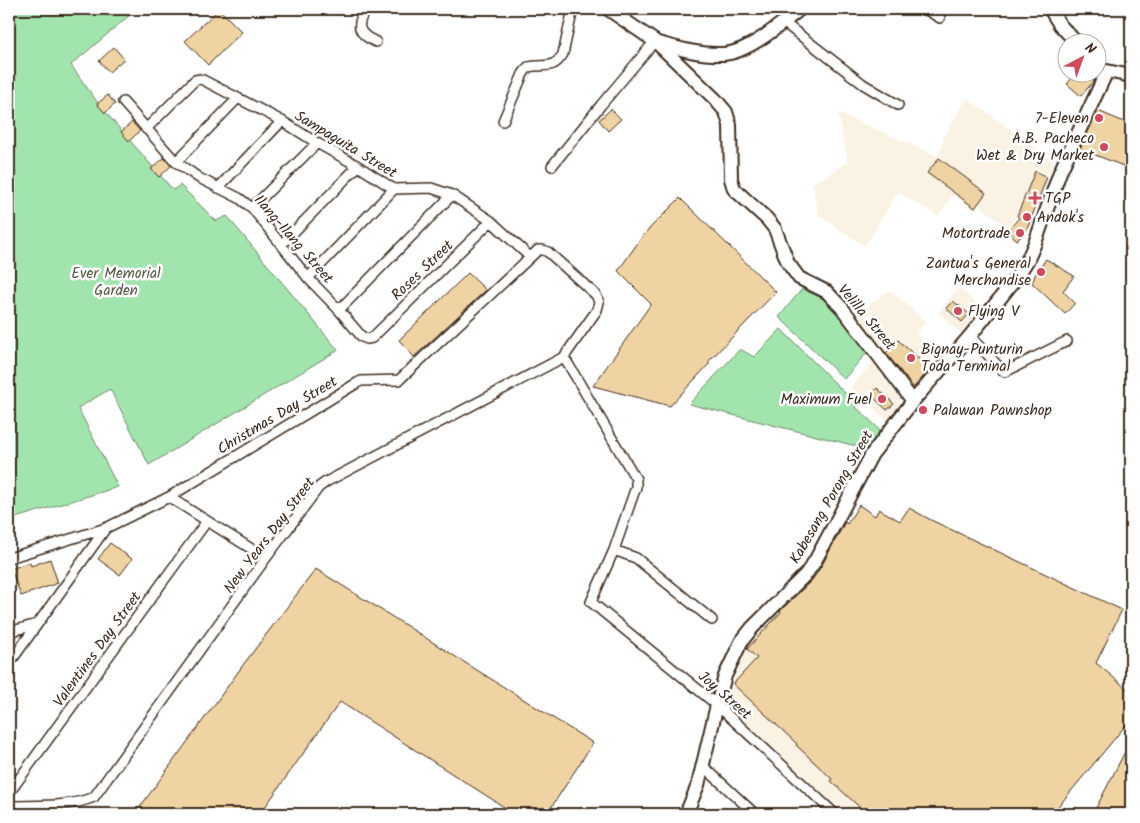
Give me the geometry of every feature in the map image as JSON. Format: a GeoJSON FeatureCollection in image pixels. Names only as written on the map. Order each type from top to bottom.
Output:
{"type":"FeatureCollection","features":[{"type":"Feature","properties":{"kind":"main road"},"geometry":{"type":"LineString","coordinates":[[608,9],[624,13],[655,42],[690,52],[725,54],[740,50],[761,38],[800,9]]}},
{"type":"Feature","properties":{"kind":"main road"},"geometry":{"type":"LineString","coordinates":[[1050,9],[1067,32]]}},
{"type":"Feature","properties":{"kind":"main road","name":"Velilla Street"},"geometry":{"type":"LineString","coordinates":[[655,42],[709,93],[726,112],[730,125],[730,179],[734,189],[767,219],[775,229],[788,264],[799,278],[827,292],[842,308],[913,401]]}},
{"type":"Feature","properties":{"kind":"main road","name":"Kabesang Porong Street"},"geometry":{"type":"LineString","coordinates":[[686,814],[698,785],[725,676],[741,642],[752,628],[806,574],[815,561],[872,454],[913,401],[970,336],[1012,284],[1035,243],[1060,172],[1107,71],[1131,76]]}},
{"type":"Feature","properties":{"kind":"street"},"geometry":{"type":"LineString","coordinates":[[366,9],[360,19],[361,32],[376,42]]}},
{"type":"Feature","properties":{"kind":"street"},"geometry":{"type":"LineString","coordinates":[[502,121],[528,67],[554,65],[563,54],[572,9]]}},
{"type":"Feature","properties":{"kind":"street"},"geometry":{"type":"LineString","coordinates":[[925,9],[940,18]]}},
{"type":"Feature","properties":{"kind":"street"},"geometry":{"type":"LineString","coordinates":[[783,22],[863,84],[898,105]]}},
{"type":"Feature","properties":{"kind":"street"},"geometry":{"type":"LineString","coordinates":[[552,166],[655,42]]}},
{"type":"Feature","properties":{"kind":"street","name":"Sampaguita Street"},"geometry":{"type":"LineString","coordinates":[[146,129],[195,80],[203,80],[282,120],[394,189],[431,188],[452,195],[491,221],[530,257]]}},
{"type":"Feature","properties":{"kind":"street"},"geometry":{"type":"LineString","coordinates":[[176,162],[237,98]]}},
{"type":"Feature","properties":{"kind":"street","name":"Ilang-Ilang Street"},"geometry":{"type":"LineString","coordinates":[[122,102],[176,162],[199,178],[239,198],[252,208],[308,278],[362,337],[366,339],[372,338]]}},
{"type":"Feature","properties":{"kind":"street"},"geometry":{"type":"LineString","coordinates":[[218,188],[282,120]]}},
{"type":"Feature","properties":{"kind":"street"},"geometry":{"type":"LineString","coordinates":[[252,208],[317,143]]}},
{"type":"Feature","properties":{"kind":"street"},"geometry":{"type":"LineString","coordinates":[[281,245],[358,166]]}},
{"type":"Feature","properties":{"kind":"street"},"geometry":{"type":"LineString","coordinates":[[308,278],[394,189]]}},
{"type":"Feature","properties":{"kind":"street"},"geometry":{"type":"LineString","coordinates":[[339,310],[452,195]]}},
{"type":"Feature","properties":{"kind":"street","name":"Roses Street"},"geometry":{"type":"LineString","coordinates":[[372,338],[491,221]]}},
{"type":"Feature","properties":{"kind":"street"},"geometry":{"type":"LineString","coordinates":[[530,257],[538,250],[548,252],[596,295],[599,302],[597,310],[564,357],[636,479],[636,487],[614,550],[636,558],[712,620]]}},
{"type":"Feature","properties":{"kind":"street","name":"Christmas Day Street"},"geometry":{"type":"LineString","coordinates":[[9,558],[106,528],[169,496],[361,381],[399,380],[530,257]]}},
{"type":"Feature","properties":{"kind":"street"},"geometry":{"type":"LineString","coordinates":[[970,336],[1006,372],[1067,341]]}},
{"type":"Feature","properties":{"kind":"street","name":"New Years Day Street"},"geometry":{"type":"LineString","coordinates":[[9,806],[72,804],[94,798],[319,486],[564,357]]}},
{"type":"Feature","properties":{"kind":"street"},"geometry":{"type":"LineString","coordinates":[[169,496],[266,558]]}},
{"type":"Feature","properties":{"kind":"street","name":"Valentines Day Street"},"geometry":{"type":"LineString","coordinates":[[9,793],[207,521]]}},
{"type":"Feature","properties":{"kind":"street"},"geometry":{"type":"LineString","coordinates":[[9,664],[106,528]]}},
{"type":"Feature","properties":{"kind":"street","name":"Joy Street"},"geometry":{"type":"LineString","coordinates":[[614,550],[591,602],[717,704],[835,814]]}},
{"type":"Feature","properties":{"kind":"street"},"geometry":{"type":"LineString","coordinates":[[9,632],[37,624]]}},
{"type":"Feature","properties":{"kind":"street"},"geometry":{"type":"LineString","coordinates":[[703,766],[755,814]]}},
{"type":"Feature","properties":{"kind":"shaded area"},"geometry":{"type":"Polygon","coordinates":[[[967,98],[1054,161],[1049,175],[1035,169],[1016,216],[1009,228],[979,205],[975,210],[953,195],[938,216],[898,192],[865,246],[819,216],[813,184],[848,162],[838,113],[938,156],[946,133],[967,98]]]}},
{"type":"Feature","properties":{"kind":"shaded area"},"geometry":{"type":"Polygon","coordinates":[[[959,287],[982,309],[961,334],[938,313],[959,287]]]}},
{"type":"Feature","properties":{"kind":"shaded area"},"geometry":{"type":"Polygon","coordinates":[[[890,290],[926,322],[916,334],[932,349],[928,353],[937,361],[930,369],[898,340],[884,355],[854,316],[890,290]]]}},
{"type":"Feature","properties":{"kind":"shaded area"},"geometry":{"type":"Polygon","coordinates":[[[874,362],[901,400],[889,422],[850,387],[874,362]]]}},
{"type":"Feature","properties":{"kind":"shaded area"},"geometry":{"type":"Polygon","coordinates":[[[775,616],[988,814],[845,814],[725,706],[742,658],[758,632],[775,616]]]}},
{"type":"Feature","properties":{"kind":"green space","name":"Ever Memorial Garden"},"geometry":{"type":"Polygon","coordinates":[[[9,9],[137,9],[71,65],[100,106],[173,190],[180,185],[216,221],[227,216],[338,350],[149,465],[110,389],[78,408],[118,487],[9,520],[9,9]]]}},
{"type":"Feature","properties":{"kind":"green space"},"geometry":{"type":"Polygon","coordinates":[[[802,289],[822,298],[845,320],[869,350],[844,379],[779,317],[802,289]]]}},
{"type":"Feature","properties":{"kind":"green space"},"geometry":{"type":"Polygon","coordinates":[[[781,329],[857,405],[856,407],[881,432],[868,449],[689,404],[740,349],[754,357],[781,329]]]}},
{"type":"Feature","properties":{"kind":"building"},"geometry":{"type":"Polygon","coordinates":[[[219,9],[242,32],[208,65],[185,41],[219,9]]]}},
{"type":"Feature","properties":{"kind":"building"},"geometry":{"type":"Polygon","coordinates":[[[114,47],[124,59],[109,72],[99,61],[114,47]]]}},
{"type":"Feature","properties":{"kind":"building"},"geometry":{"type":"Polygon","coordinates":[[[1069,82],[1093,82],[1081,96],[1067,84],[1069,82]]]}},
{"type":"Feature","properties":{"kind":"building"},"geometry":{"type":"Polygon","coordinates":[[[108,95],[115,104],[105,113],[97,104],[108,95]]]}},
{"type":"Feature","properties":{"kind":"building"},"geometry":{"type":"Polygon","coordinates":[[[611,109],[621,119],[608,131],[599,120],[611,109]]]}},
{"type":"Feature","properties":{"kind":"building","name":"A.B. Pacheco Wet & Dry Market"},"geometry":{"type":"Polygon","coordinates":[[[1098,111],[1131,125],[1131,169],[1080,149],[1098,111]]]}},
{"type":"Feature","properties":{"kind":"building"},"geometry":{"type":"Polygon","coordinates":[[[132,122],[140,131],[129,141],[121,132],[132,122]]]}},
{"type":"Feature","properties":{"kind":"building"},"geometry":{"type":"Polygon","coordinates":[[[164,158],[171,166],[159,177],[151,169],[164,158]]]}},
{"type":"Feature","properties":{"kind":"building"},"geometry":{"type":"Polygon","coordinates":[[[939,158],[986,193],[975,208],[927,173],[939,158]]]}},
{"type":"Feature","properties":{"kind":"building"},"geometry":{"type":"Polygon","coordinates":[[[1035,171],[1047,177],[1026,232],[1017,240],[1007,231],[1019,218],[1017,216],[1035,171]]]}},
{"type":"Feature","properties":{"kind":"building"},"geometry":{"type":"Polygon","coordinates":[[[680,198],[776,292],[708,362],[710,363],[670,406],[593,386],[651,304],[618,271],[644,234],[680,198]]]}},
{"type":"Feature","properties":{"kind":"building"},"geometry":{"type":"Polygon","coordinates":[[[1046,259],[1074,276],[1063,291],[1075,303],[1065,314],[1032,283],[1046,259]]]}},
{"type":"Feature","properties":{"kind":"building"},"geometry":{"type":"Polygon","coordinates":[[[468,273],[486,290],[414,357],[399,340],[468,273]]]}},
{"type":"Feature","properties":{"kind":"building","name":"Flying V"},"geometry":{"type":"Polygon","coordinates":[[[953,301],[969,314],[962,322],[946,308],[953,301]]]}},
{"type":"Feature","properties":{"kind":"building"},"geometry":{"type":"Polygon","coordinates":[[[898,340],[930,369],[914,387],[886,353],[898,340]]]}},
{"type":"Feature","properties":{"kind":"building","name":"Maximum Fuel"},"geometry":{"type":"Polygon","coordinates":[[[877,388],[894,404],[887,410],[871,395],[877,388]]]}},
{"type":"Feature","properties":{"kind":"building"},"geometry":{"type":"Polygon","coordinates":[[[859,505],[875,516],[879,509],[900,521],[909,508],[1122,610],[1096,663],[1131,692],[1131,719],[1052,814],[867,814],[733,684],[757,658],[747,649],[780,611],[813,579],[845,522],[847,524],[859,505]]]}},
{"type":"Feature","properties":{"kind":"building"},"geometry":{"type":"Polygon","coordinates":[[[110,543],[132,559],[120,575],[98,559],[110,543]]]}},
{"type":"Feature","properties":{"kind":"building"},"geometry":{"type":"Polygon","coordinates":[[[50,559],[58,583],[21,596],[11,569],[30,562],[31,566],[50,559]]]}},
{"type":"Feature","properties":{"kind":"building"},"geometry":{"type":"Polygon","coordinates":[[[316,569],[593,743],[547,814],[515,814],[340,702],[260,814],[135,814],[246,661],[316,569]]]}},
{"type":"Feature","properties":{"kind":"building"},"geometry":{"type":"Polygon","coordinates":[[[1131,740],[1131,814],[1093,814],[1131,740]]]}},
{"type":"Feature","properties":{"kind":"place","name":"7-Eleven"},"geometry":{"type":"Point","coordinates":[1099,118]}},
{"type":"Feature","properties":{"kind":"place","name":"A.B. Pacheco Wet & Dry Market"},"geometry":{"type":"Point","coordinates":[1104,147]}},
{"type":"Feature","properties":{"kind":"place","name":"TGP"},"geometry":{"type":"Point","coordinates":[1035,198]}},
{"type":"Feature","properties":{"kind":"place","name":"Andok's"},"geometry":{"type":"Point","coordinates":[1027,217]}},
{"type":"Feature","properties":{"kind":"place","name":"Motortrade"},"geometry":{"type":"Point","coordinates":[1020,233]}},
{"type":"Feature","properties":{"kind":"place","name":"Zantua's General Merchandise"},"geometry":{"type":"Point","coordinates":[1041,272]}},
{"type":"Feature","properties":{"kind":"place","name":"Flying V"},"geometry":{"type":"Point","coordinates":[958,311]}},
{"type":"Feature","properties":{"kind":"place","name":"Bignay-Punturin Toda Terminal"},"geometry":{"type":"Point","coordinates":[911,358]}},
{"type":"Feature","properties":{"kind":"place","name":"Maximum Fuel"},"geometry":{"type":"Point","coordinates":[882,399]}},
{"type":"Feature","properties":{"kind":"place","name":"Palawan Pawnshop"},"geometry":{"type":"Point","coordinates":[923,410]}}]}
